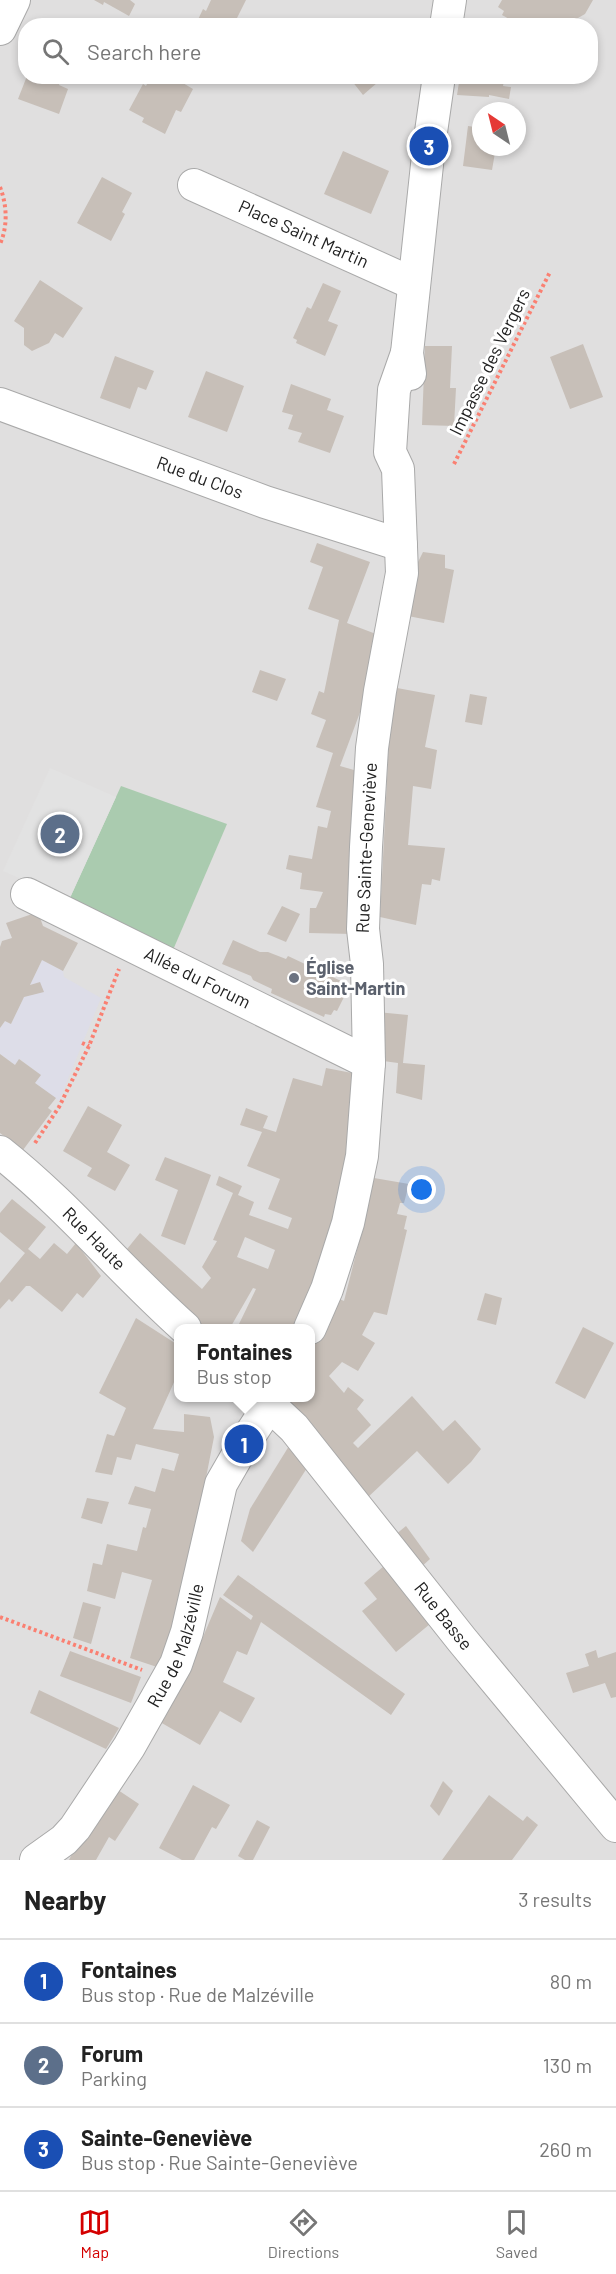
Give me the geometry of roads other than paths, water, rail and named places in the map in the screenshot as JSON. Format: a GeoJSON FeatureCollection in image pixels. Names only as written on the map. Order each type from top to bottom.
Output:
{"type":"FeatureCollection","features":[{"type":"Feature","properties":{"kind":"street"},"geometry":{"type":"LineString","coordinates":[[0,29],[14,0]]}},
{"type":"Feature","properties":{"kind":"street"},"geometry":{"type":"LineString","coordinates":[[447,18],[450,0]]}},
{"type":"Feature","properties":{"kind":"street","name":"Rue Sainte-Geneviève"},"geometry":{"type":"LineString","coordinates":[[311,1324],[327,1289],[348,1223],[362,1156],[369,1063],[367,964],[363,929],[372,748],[402,573],[398,469],[390,452],[394,390],[407,353],[438,84]]}},
{"type":"Feature","properties":{"kind":"street","name":"Place Saint Martin"},"geometry":{"type":"LineString","coordinates":[[194,185],[414,284]]}},
{"type":"Feature","properties":{"kind":"street","name":"Rue du Clos"},"geometry":{"type":"LineString","coordinates":[[0,404],[265,502],[401,545]]}},
{"type":"Feature","properties":{"kind":"street","name":"Allée du Forum"},"geometry":{"type":"LineString","coordinates":[[27,894],[369,1063]]}},
{"type":"Feature","properties":{"kind":"street","name":"Rue Haute"},"geometry":{"type":"LineString","coordinates":[[10,1159],[35,1179],[180,1324]]}},
{"type":"Feature","properties":{"kind":"street","name":"Rue de Malzéville"},"geometry":{"type":"LineString","coordinates":[[36,1860],[64,1840],[75,1828],[129,1747],[168,1680],[187,1632],[221,1484],[268,1402]]}},
{"type":"Feature","properties":{"kind":"street","name":"Rue Basse"},"geometry":{"type":"LineString","coordinates":[[271,1402],[294,1428],[462,1640],[616,1826]]}},
{"type":"Feature","properties":{"kind":"place","name":"Sainte-Geneviève"},"geometry":{"type":"Point","coordinates":[429,146]}},
{"type":"Feature","properties":{"kind":"place","name":"Forum"},"geometry":{"type":"Point","coordinates":[60,834]}},
{"type":"Feature","properties":{"kind":"place","name":"Église Saint-Martin"},"geometry":{"type":"Point","coordinates":[294,978]}},
{"type":"Feature","properties":{"kind":"place","name":"Fontaines"},"geometry":{"type":"Point","coordinates":[244,1444]}}]}
